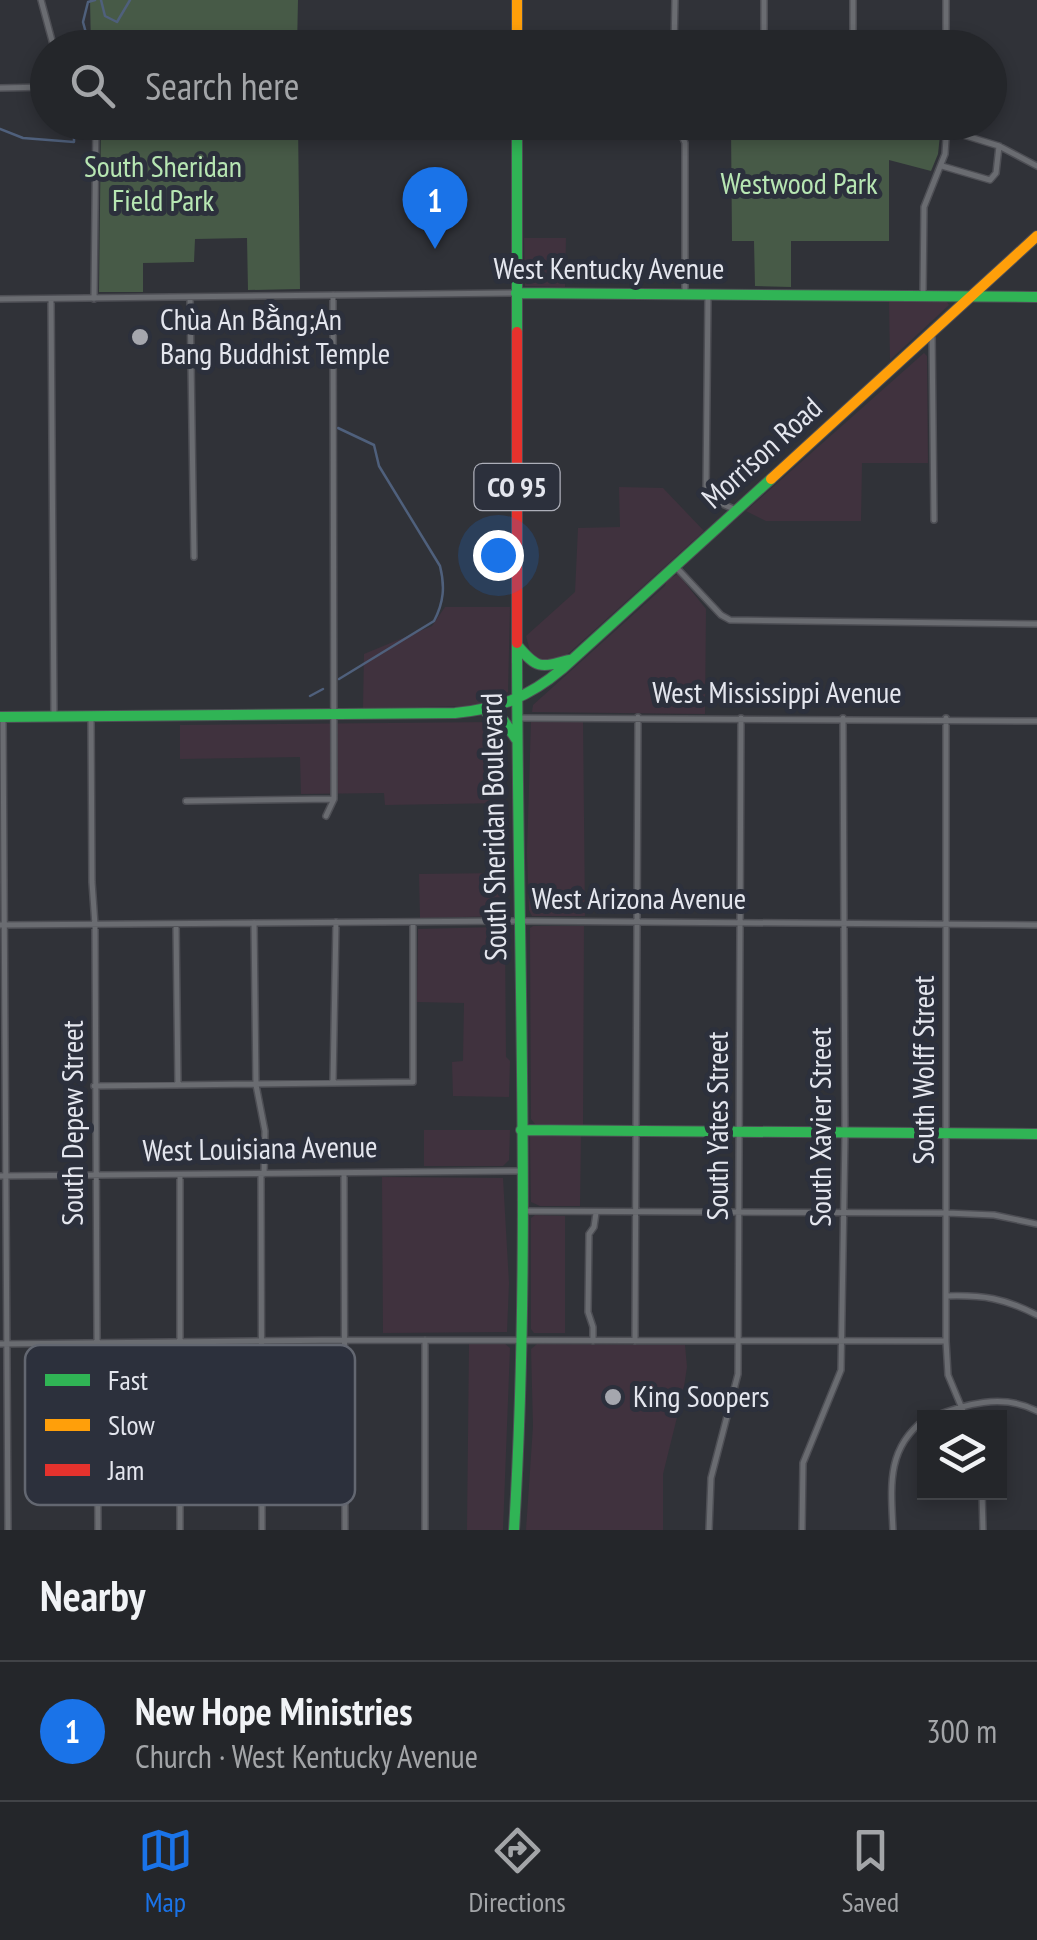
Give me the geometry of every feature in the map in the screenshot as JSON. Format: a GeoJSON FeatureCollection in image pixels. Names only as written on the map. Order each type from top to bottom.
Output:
{"type":"FeatureCollection","features":[{"type":"Feature","properties":{"kind":"main road"},"geometry":{"type":"LineString","coordinates":[[517,0],[517,30]]}},
{"type":"Feature","properties":{"kind":"main road","name":"South Sheridan Boulevard"},"geometry":{"type":"LineString","coordinates":[[514,1530],[521,1342],[522,1130],[517,140]]}},
{"type":"Feature","properties":{"kind":"main road","name":"Morrison Road"},"geometry":{"type":"LineString","coordinates":[[517,702],[578,656],[1037,236]]}},
{"type":"Feature","properties":{"kind":"main road","name":"West Kentucky Avenue"},"geometry":{"type":"LineString","coordinates":[[516,292],[1037,297]]}},
{"type":"Feature","properties":{"kind":"main road"},"geometry":{"type":"LineString","coordinates":[[517,645],[531,662],[542,667],[578,656]]}},
{"type":"Feature","properties":{"kind":"main road"},"geometry":{"type":"LineString","coordinates":[[2,717],[478,712],[517,702]]}},
{"type":"Feature","properties":{"kind":"main road"},"geometry":{"type":"LineString","coordinates":[[478,712],[504,721],[518,746]]}},
{"type":"Feature","properties":{"kind":"main road"},"geometry":{"type":"LineString","coordinates":[[522,1130],[1037,1134]]}},
{"type":"Feature","properties":{"kind":"street"},"geometry":{"type":"LineString","coordinates":[[41,0],[49,30]]}},
{"type":"Feature","properties":{"kind":"street"},"geometry":{"type":"LineString","coordinates":[[674,30],[675,0]]}},
{"type":"Feature","properties":{"kind":"street"},"geometry":{"type":"LineString","coordinates":[[764,0],[764,30]]}},
{"type":"Feature","properties":{"kind":"street"},"geometry":{"type":"LineString","coordinates":[[853,0],[853,30]]}},
{"type":"Feature","properties":{"kind":"street"},"geometry":{"type":"LineString","coordinates":[[946,0],[946,30]]}},
{"type":"Feature","properties":{"kind":"street"},"geometry":{"type":"LineString","coordinates":[[0,88],[30,87]]}},
{"type":"Feature","properties":{"kind":"street"},"geometry":{"type":"LineString","coordinates":[[94,298],[96,140]]}},
{"type":"Feature","properties":{"kind":"street"},"geometry":{"type":"LineString","coordinates":[[684,140],[684,294]]}},
{"type":"Feature","properties":{"kind":"street"},"geometry":{"type":"LineString","coordinates":[[923,296],[924,207],[942,166],[945,140]]}},
{"type":"Feature","properties":{"kind":"street"},"geometry":{"type":"LineString","coordinates":[[983,140],[1037,166]]}},
{"type":"Feature","properties":{"kind":"street"},"geometry":{"type":"LineString","coordinates":[[942,166],[990,180],[996,173],[999,146]]}},
{"type":"Feature","properties":{"kind":"street","name":"West Kentucky Avenue"},"geometry":{"type":"LineString","coordinates":[[0,300],[516,292]]}},
{"type":"Feature","properties":{"kind":"street"},"geometry":{"type":"LineString","coordinates":[[708,294],[706,490],[709,498],[736,510]]}},
{"type":"Feature","properties":{"kind":"street"},"geometry":{"type":"LineString","coordinates":[[326,816],[334,799],[334,295]]}},
{"type":"Feature","properties":{"kind":"street"},"geometry":{"type":"LineString","coordinates":[[190,297],[194,557]]}},
{"type":"Feature","properties":{"kind":"street"},"geometry":{"type":"LineString","coordinates":[[51,299],[54,717]]}},
{"type":"Feature","properties":{"kind":"street"},"geometry":{"type":"LineString","coordinates":[[932,332],[934,520]]}},
{"type":"Feature","properties":{"kind":"street"},"geometry":{"type":"LineString","coordinates":[[675,566],[721,616],[730,620],[1037,624]]}},
{"type":"Feature","properties":{"kind":"street","name":"South Depew Street"},"geometry":{"type":"LineString","coordinates":[[90,716],[96,924],[98,1342]]}},
{"type":"Feature","properties":{"kind":"street"},"geometry":{"type":"LineString","coordinates":[[2,717],[2,1176],[8,1530]]}},
{"type":"Feature","properties":{"kind":"street","name":"West Mississippi Avenue"},"geometry":{"type":"LineString","coordinates":[[518,718],[1037,721]]}},
{"type":"Feature","properties":{"kind":"street"},"geometry":{"type":"LineString","coordinates":[[635,1341],[638,718]]}},
{"type":"Feature","properties":{"kind":"street","name":"South Yates Street"},"geometry":{"type":"LineString","coordinates":[[709,1530],[712,1478],[738,1374],[741,718]]}},
{"type":"Feature","properties":{"kind":"street","name":"South Xavier Street"},"geometry":{"type":"LineString","coordinates":[[802,1530],[803,1463],[841,1370],[844,718]]}},
{"type":"Feature","properties":{"kind":"street","name":"South Wolff Street"},"geometry":{"type":"LineString","coordinates":[[946,718],[946,1341],[948,1375],[963,1410]]}},
{"type":"Feature","properties":{"kind":"street"},"geometry":{"type":"LineString","coordinates":[[186,801],[334,799]]}},
{"type":"Feature","properties":{"kind":"street","name":"West Arizona Avenue"},"geometry":{"type":"LineString","coordinates":[[2,926],[520,920],[1037,925]]}},
{"type":"Feature","properties":{"kind":"street"},"geometry":{"type":"LineString","coordinates":[[333,1083],[336,922]]}},
{"type":"Feature","properties":{"kind":"street"},"geometry":{"type":"LineString","coordinates":[[94,1086],[413,1082],[413,922]]}},
{"type":"Feature","properties":{"kind":"street"},"geometry":{"type":"LineString","coordinates":[[254,923],[256,1085],[265,1132],[262,1345]]}},
{"type":"Feature","properties":{"kind":"street"},"geometry":{"type":"LineString","coordinates":[[176,924],[178,1085]]}},
{"type":"Feature","properties":{"kind":"street","name":"West Louisiana Avenue"},"geometry":{"type":"LineString","coordinates":[[2,1176],[521,1171]]}},
{"type":"Feature","properties":{"kind":"street"},"geometry":{"type":"LineString","coordinates":[[344,1173],[344,1345]]}},
{"type":"Feature","properties":{"kind":"street"},"geometry":{"type":"LineString","coordinates":[[180,1176],[180,1345]]}},
{"type":"Feature","properties":{"kind":"street"},"geometry":{"type":"LineString","coordinates":[[521,1211],[946,1213],[994,1214],[1036,1221]]}},
{"type":"Feature","properties":{"kind":"street"},"geometry":{"type":"LineString","coordinates":[[593,1342],[588,1312],[589,1234],[596,1212]]}},
{"type":"Feature","properties":{"kind":"street"},"geometry":{"type":"LineString","coordinates":[[946,1296],[1008,1300],[1037,1315]]}},
{"type":"Feature","properties":{"kind":"street"},"geometry":{"type":"LineString","coordinates":[[426,1340],[426,1530]]}},
{"type":"Feature","properties":{"kind":"street"},"geometry":{"type":"LineString","coordinates":[[4,1344],[946,1341]]}},
{"type":"Feature","properties":{"kind":"street"},"geometry":{"type":"LineString","coordinates":[[951,1410],[1002,1401],[1024,1404],[1037,1412]]}},
{"type":"Feature","properties":{"kind":"street"},"geometry":{"type":"LineString","coordinates":[[892,1530],[891,1482],[898,1450],[917,1430]]}},
{"type":"Feature","properties":{"kind":"street"},"geometry":{"type":"LineString","coordinates":[[982,1500],[983,1530]]}},
{"type":"Feature","properties":{"kind":"street"},"geometry":{"type":"LineString","coordinates":[[345,1505],[345,1530]]}},
{"type":"Feature","properties":{"kind":"shaded area"},"geometry":{"type":"Polygon","coordinates":[[[524,238],[566,238],[565,287],[525,286],[524,238]]]}},
{"type":"Feature","properties":{"kind":"shaded area"},"geometry":{"type":"Polygon","coordinates":[[[889,301],[946,301],[949,305],[890,360],[889,301]]]}},
{"type":"Feature","properties":{"kind":"shaded area"},"geometry":{"type":"Polygon","coordinates":[[[924,353],[928,463],[862,463],[861,521],[766,521],[746,511],[924,353]]]}},
{"type":"Feature","properties":{"kind":"shaded area"},"geometry":{"type":"Polygon","coordinates":[[[619,487],[663,488],[704,531],[560,661],[545,664],[532,658],[526,636],[575,592],[578,528],[620,527],[619,487]]]}},
{"type":"Feature","properties":{"kind":"shaded area"},"geometry":{"type":"Polygon","coordinates":[[[678,574],[706,609],[705,714],[532,712],[533,705],[678,574]]]}},
{"type":"Feature","properties":{"kind":"shaded area"},"geometry":{"type":"Polygon","coordinates":[[[445,607],[510,607],[508,692],[473,706],[363,708],[364,654],[432,626],[445,607]]]}},
{"type":"Feature","properties":{"kind":"shaded area"},"geometry":{"type":"Polygon","coordinates":[[[583,719],[585,916],[532,916],[527,853],[531,721],[583,719]]]}},
{"type":"Feature","properties":{"kind":"shaded area"},"geometry":{"type":"Polygon","coordinates":[[[496,722],[504,733],[503,803],[385,805],[384,793],[301,794],[300,757],[180,759],[180,725],[496,722]]]}},
{"type":"Feature","properties":{"kind":"shaded area"},"geometry":{"type":"Polygon","coordinates":[[[506,873],[506,916],[420,918],[419,874],[506,873]]]}},
{"type":"Feature","properties":{"kind":"shaded area"},"geometry":{"type":"Polygon","coordinates":[[[533,926],[584,926],[583,1125],[535,1124],[531,1119],[533,926]]]}},
{"type":"Feature","properties":{"kind":"shaded area"},"geometry":{"type":"Polygon","coordinates":[[[498,927],[505,936],[509,1097],[453,1096],[452,1062],[463,1061],[464,1003],[417,1002],[418,929],[498,927]]]}},
{"type":"Feature","properties":{"kind":"shaded area"},"geometry":{"type":"Polygon","coordinates":[[[424,1130],[510,1130],[509,1160],[503,1166],[424,1166],[424,1130]]]}},
{"type":"Feature","properties":{"kind":"shaded area"},"geometry":{"type":"Polygon","coordinates":[[[581,1135],[580,1206],[540,1206],[531,1202],[530,1136],[581,1135]]]}},
{"type":"Feature","properties":{"kind":"shaded area"},"geometry":{"type":"Polygon","coordinates":[[[382,1177],[503,1178],[509,1283],[507,1332],[383,1333],[382,1177]]]}},
{"type":"Feature","properties":{"kind":"shaded area"},"geometry":{"type":"Polygon","coordinates":[[[565,1216],[565,1333],[534,1333],[531,1329],[531,1218],[565,1216]]]}},
{"type":"Feature","properties":{"kind":"shaded area"},"geometry":{"type":"Polygon","coordinates":[[[504,1343],[510,1348],[503,1530],[467,1530],[469,1344],[504,1343]]]}},
{"type":"Feature","properties":{"kind":"shaded area"},"geometry":{"type":"Polygon","coordinates":[[[537,1344],[685,1345],[683,1393],[663,1474],[663,1530],[526,1530],[533,1426],[531,1349],[537,1344]]]}},
{"type":"Feature","properties":{"kind":"green space"},"geometry":{"type":"Polygon","coordinates":[[[90,0],[298,0],[297,30],[91,30],[90,0]]]}},
{"type":"Feature","properties":{"kind":"green space","name":"South Sheridan Field Park"},"geometry":{"type":"Polygon","coordinates":[[[101,140],[298,140],[300,289],[248,290],[247,238],[195,239],[194,262],[143,263],[143,292],[99,292],[101,140]]]}},
{"type":"Feature","properties":{"kind":"green space","name":"Westwood Park"},"geometry":{"type":"Polygon","coordinates":[[[731,140],[939,140],[931,171],[889,160],[889,241],[791,241],[791,287],[755,286],[754,241],[732,241],[731,140]]]}},
{"type":"Feature","properties":{"kind":"waterway"},"geometry":{"type":"LineString","coordinates":[[85,30],[88,2],[95,0]]}},
{"type":"Feature","properties":{"kind":"waterway"},"geometry":{"type":"LineString","coordinates":[[101,0],[105,16],[117,22],[130,0]]}},
{"type":"Feature","properties":{"kind":"waterway"},"geometry":{"type":"LineString","coordinates":[[0,129],[30,139]]}},
{"type":"Feature","properties":{"kind":"waterway"},"geometry":{"type":"LineString","coordinates":[[48,140],[74,140]]}},
{"type":"Feature","properties":{"kind":"waterway"},"geometry":{"type":"LineString","coordinates":[[338,428],[374,445],[379,466],[440,566],[443,587],[434,621],[339,679]]}},
{"type":"Feature","properties":{"kind":"waterway"},"geometry":{"type":"LineString","coordinates":[[310,696],[323,689]]}},
{"type":"Feature","properties":{"kind":"traffic: fast"},"geometry":{"type":"LineString","coordinates":[[517,140],[517,332]]}},
{"type":"Feature","properties":{"kind":"traffic: fast"},"geometry":{"type":"LineString","coordinates":[[516,293],[1037,297]]}},
{"type":"Feature","properties":{"kind":"traffic: fast"},"geometry":{"type":"LineString","coordinates":[[0,717],[455,713],[499,705],[525,694],[562,669],[771,479]]}},
{"type":"Feature","properties":{"kind":"traffic: fast"},"geometry":{"type":"LineString","coordinates":[[514,1530],[523,1198],[517,643]]}},
{"type":"Feature","properties":{"kind":"traffic: fast"},"geometry":{"type":"LineString","coordinates":[[517,645],[529,659],[540,664],[569,660]]}},
{"type":"Feature","properties":{"kind":"traffic: fast"},"geometry":{"type":"LineString","coordinates":[[487,713],[504,721],[516,739]]}},
{"type":"Feature","properties":{"kind":"traffic: fast"},"geometry":{"type":"LineString","coordinates":[[521,1130],[1037,1134]]}},
{"type":"Feature","properties":{"kind":"traffic: slow"},"geometry":{"type":"LineString","coordinates":[[517,0],[517,30]]}},
{"type":"Feature","properties":{"kind":"traffic: slow"},"geometry":{"type":"LineString","coordinates":[[771,479],[1037,236]]}},
{"type":"Feature","properties":{"kind":"traffic: jam"},"geometry":{"type":"LineString","coordinates":[[517,332],[517,643]]}},
{"type":"Feature","properties":{"kind":"place","name":"New Hope Ministries"},"geometry":{"type":"Point","coordinates":[435,249]}},
{"type":"Feature","properties":{"kind":"place","name":"Chùa An Bằng;An Bang Buddhist Temple"},"geometry":{"type":"Point","coordinates":[140,337]}},
{"type":"Feature","properties":{"kind":"place","name":"King Soopers"},"geometry":{"type":"Point","coordinates":[613,1397]}}]}
